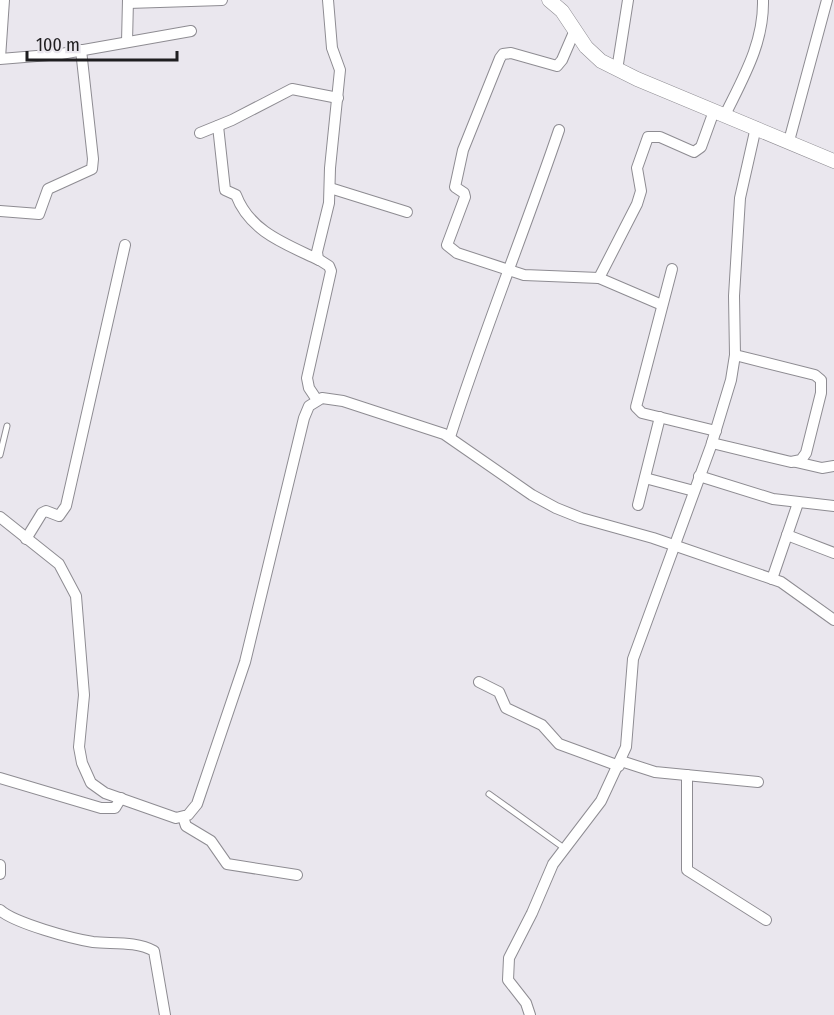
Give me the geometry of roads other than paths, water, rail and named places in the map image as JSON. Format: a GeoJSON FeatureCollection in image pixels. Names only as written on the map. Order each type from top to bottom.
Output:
{"type":"FeatureCollection","features":[{"type":"Feature","properties":{"kind":"street"},"geometry":{"type":"LineString","coordinates":[[4,0],[0,58],[81,50],[191,32]]}},
{"type":"Feature","properties":{"kind":"street"},"geometry":{"type":"LineString","coordinates":[[127,42],[128,2],[222,0]]}},
{"type":"Feature","properties":{"kind":"street"},"geometry":{"type":"LineString","coordinates":[[319,260],[317,252],[329,203],[340,70],[332,48],[328,0]]}},
{"type":"Feature","properties":{"kind":"street"},"geometry":{"type":"LineString","coordinates":[[549,0],[562,11],[592,55],[617,70],[834,161]]}},
{"type":"Feature","properties":{"kind":"street"},"geometry":{"type":"LineString","coordinates":[[617,70],[628,0]]}},
{"type":"Feature","properties":{"kind":"street"},"geometry":{"type":"LineString","coordinates":[[599,278],[637,204],[641,191],[637,168],[648,137],[660,137],[694,152],[701,147],[756,48],[761,31],[763,0]]}},
{"type":"Feature","properties":{"kind":"street"},"geometry":{"type":"LineString","coordinates":[[789,141],[827,0]]}},
{"type":"Feature","properties":{"kind":"street"},"geometry":{"type":"LineString","coordinates":[[575,30],[557,66],[512,53],[503,54],[463,150],[454,184],[465,197],[447,245],[454,251],[509,271],[544,278],[599,278],[662,305]]}},
{"type":"Feature","properties":{"kind":"street"},"geometry":{"type":"LineString","coordinates":[[0,211],[39,214],[48,189],[92,170],[93,159],[81,50]]}},
{"type":"Feature","properties":{"kind":"street"},"geometry":{"type":"LineString","coordinates":[[200,133],[292,89],[338,98]]}},
{"type":"Feature","properties":{"kind":"street"},"geometry":{"type":"LineString","coordinates":[[218,126],[225,190],[236,195],[245,214],[265,233],[319,260],[329,266],[331,271],[307,378],[309,388],[318,399]]}},
{"type":"Feature","properties":{"kind":"street"},"geometry":{"type":"LineString","coordinates":[[530,1015],[526,1004],[508,980],[509,958],[553,864],[601,801],[620,763],[626,747],[633,659],[712,443],[731,380],[735,355],[734,296],[740,198],[756,127]]}},
{"type":"Feature","properties":{"kind":"street"},"geometry":{"type":"LineString","coordinates":[[450,437],[479,345],[509,271],[559,130]]}},
{"type":"Feature","properties":{"kind":"street"},"geometry":{"type":"LineString","coordinates":[[330,188],[407,212]]}},
{"type":"Feature","properties":{"kind":"street"},"geometry":{"type":"LineString","coordinates":[[26,539],[42,513],[46,511],[59,516],[66,506],[125,245]]}},
{"type":"Feature","properties":{"kind":"street"},"geometry":{"type":"LineString","coordinates":[[672,269],[635,403],[642,413],[716,431]]}},
{"type":"Feature","properties":{"kind":"street"},"geometry":{"type":"LineString","coordinates":[[735,355],[815,375],[821,380],[821,393],[806,453],[796,462]]}},
{"type":"Feature","properties":{"kind":"street"},"geometry":{"type":"LineString","coordinates":[[0,518],[58,564],[76,596],[84,695],[79,735],[82,764],[91,783],[98,789],[176,818],[183,817],[197,804],[245,662],[304,418],[309,406],[318,399],[327,397],[343,401],[450,437],[475,457],[556,508],[772,579],[789,586],[834,620]]}},
{"type":"Feature","properties":{"kind":"street"},"geometry":{"type":"LineString","coordinates":[[638,505],[660,417]]}},
{"type":"Feature","properties":{"kind":"street"},"geometry":{"type":"LineString","coordinates":[[712,443],[822,468],[834,466]]}},
{"type":"Feature","properties":{"kind":"street"},"geometry":{"type":"LineString","coordinates":[[699,476],[762,496],[798,503],[834,506]]}},
{"type":"Feature","properties":{"kind":"street"},"geometry":{"type":"LineString","coordinates":[[645,478],[694,491]]}},
{"type":"Feature","properties":{"kind":"street"},"geometry":{"type":"LineString","coordinates":[[772,579],[798,503]]}},
{"type":"Feature","properties":{"kind":"street"},"geometry":{"type":"LineString","coordinates":[[787,535],[834,553]]}},
{"type":"Feature","properties":{"kind":"street"},"geometry":{"type":"LineString","coordinates":[[479,682],[499,692],[506,708],[542,725],[559,744],[645,770],[758,782]]}},
{"type":"Feature","properties":{"kind":"street"},"geometry":{"type":"LineString","coordinates":[[687,775],[687,870],[766,920]]}},
{"type":"Feature","properties":{"kind":"street"},"geometry":{"type":"LineString","coordinates":[[0,778],[101,808],[116,808],[121,798]]}},
{"type":"Feature","properties":{"kind":"street"},"geometry":{"type":"LineString","coordinates":[[183,817],[186,826],[211,841],[226,864],[297,875]]}},
{"type":"Feature","properties":{"kind":"street"},"geometry":{"type":"LineString","coordinates":[[0,865],[0,874]]}},
{"type":"Feature","properties":{"kind":"street"},"geometry":{"type":"LineString","coordinates":[[0,910],[15,921],[77,939],[136,945],[153,951],[165,1015]]}},
{"type":"Feature","properties":{"kind":"lane"},"geometry":{"type":"LineString","coordinates":[[0,455],[7,426]]}},
{"type":"Feature","properties":{"kind":"lane"},"geometry":{"type":"LineString","coordinates":[[489,794],[564,848]]}}]}
